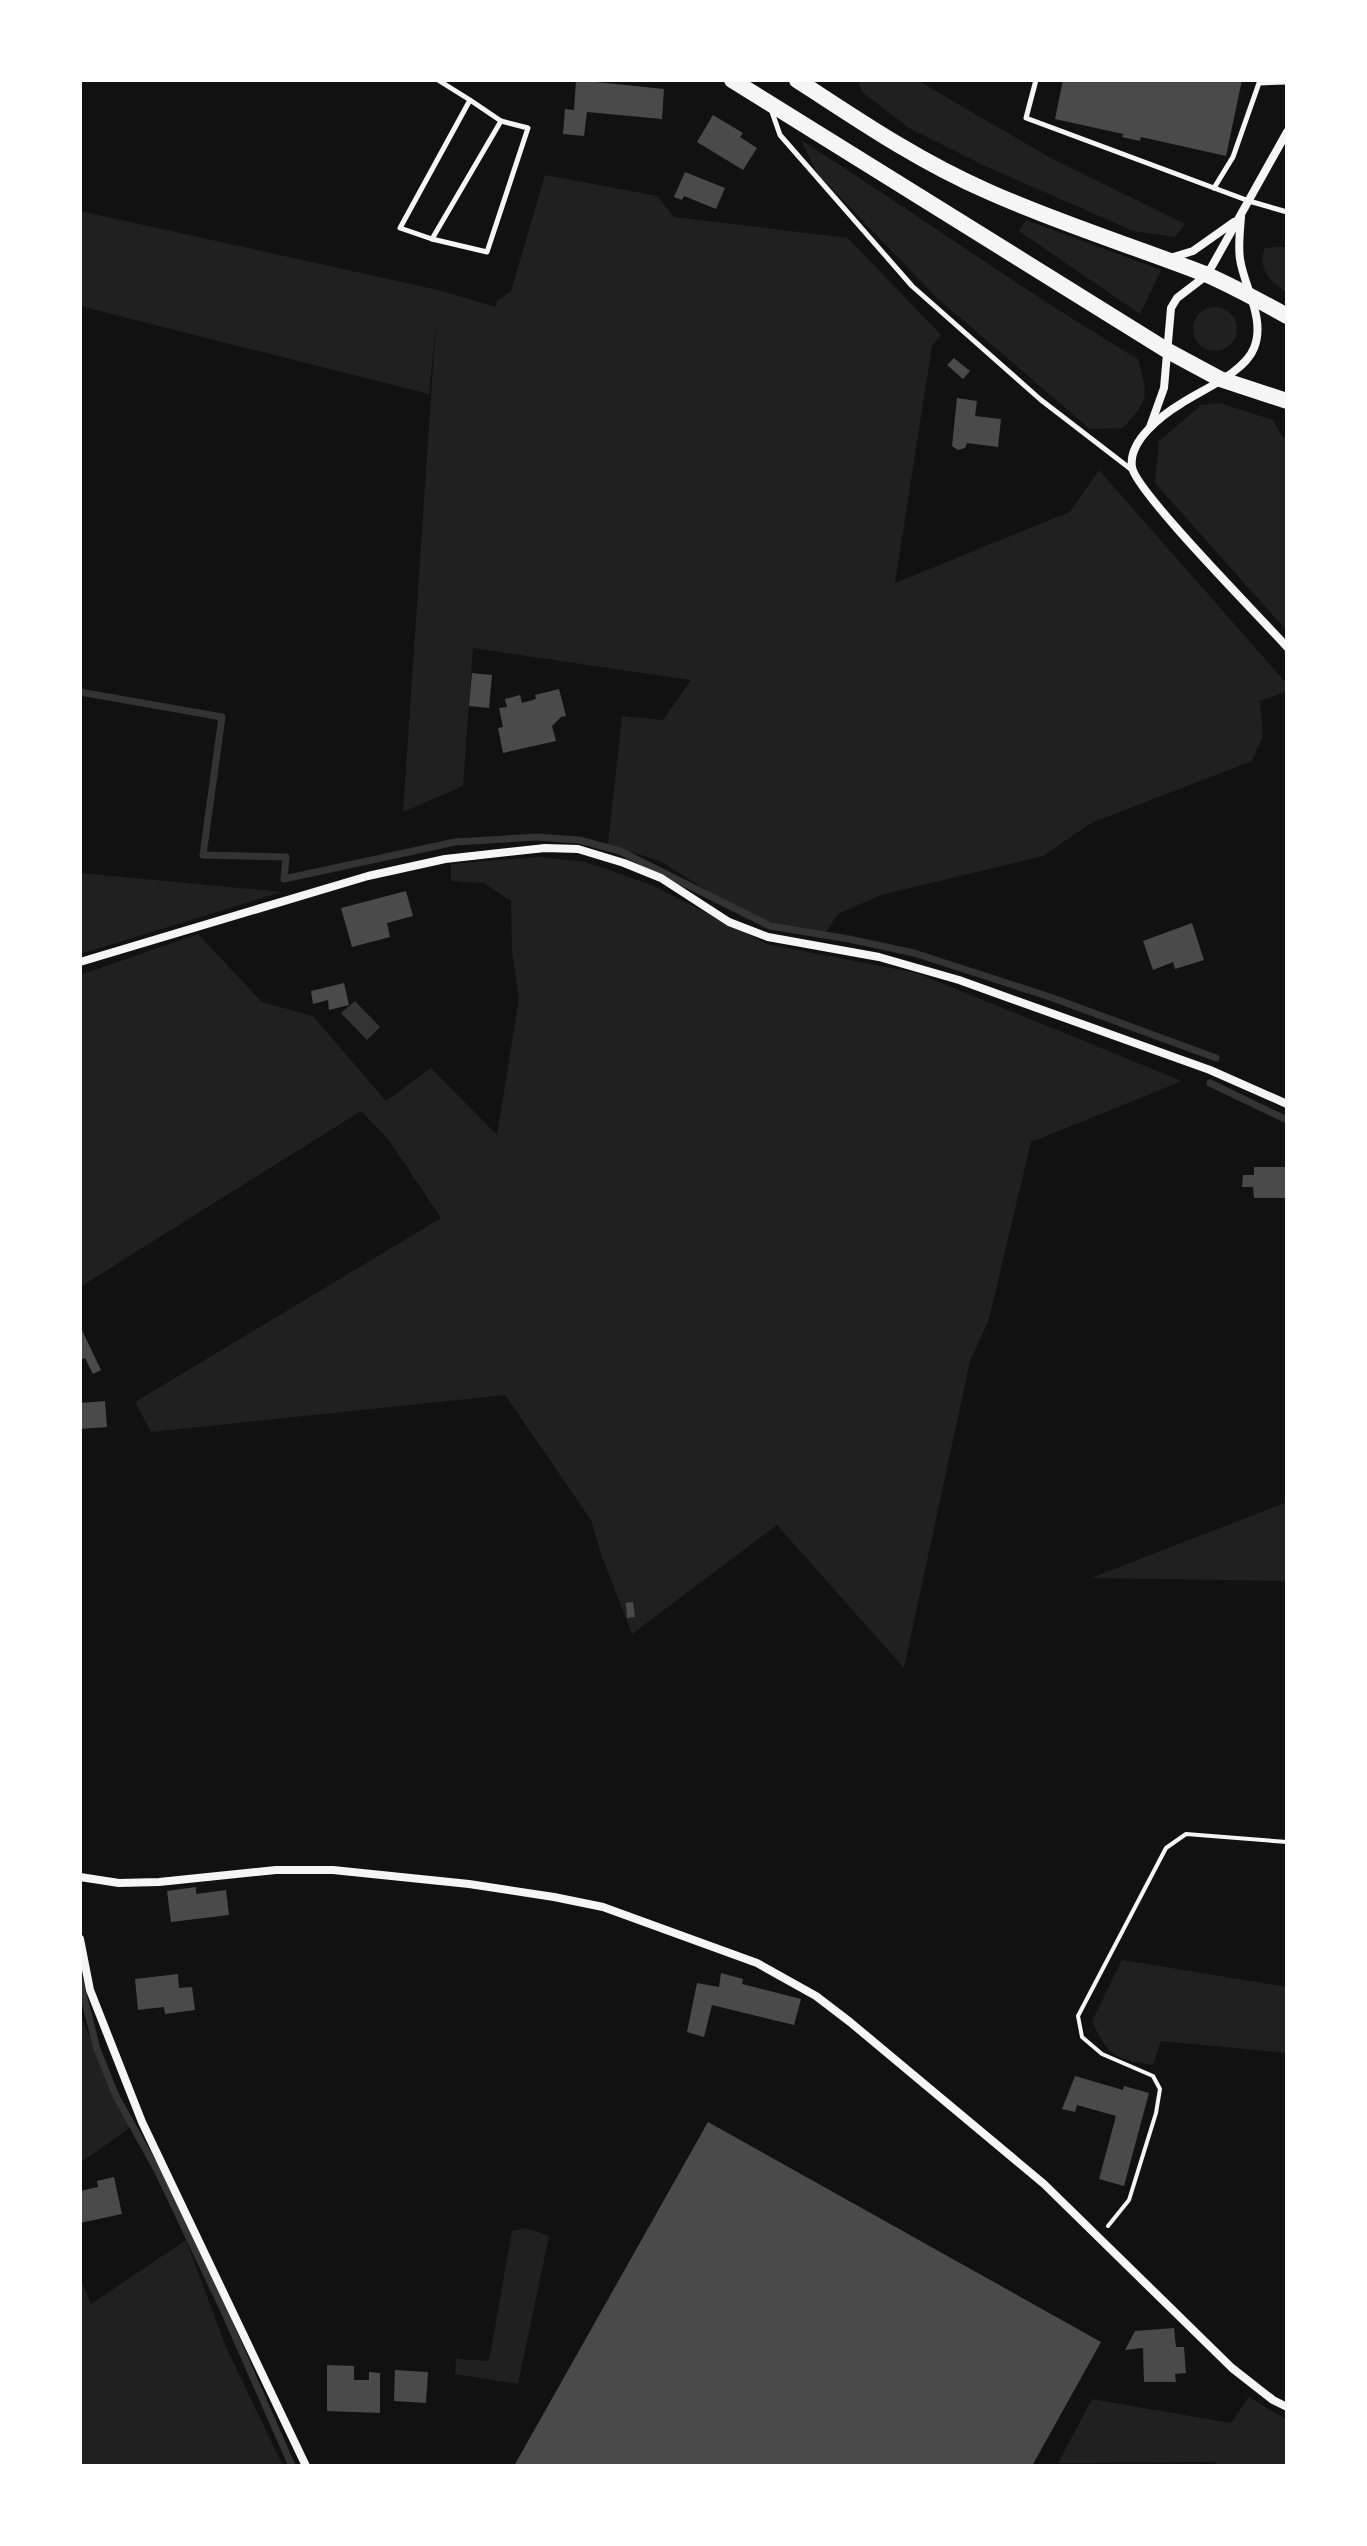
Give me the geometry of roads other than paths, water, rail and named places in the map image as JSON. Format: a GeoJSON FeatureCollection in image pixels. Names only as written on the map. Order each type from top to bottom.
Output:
{"type":"FeatureCollection","features":[{"type":"Feature","properties":{"kind":"main road"},"geometry":{"type":"LineString","coordinates":[[732,80],[1168,351],[1220,379],[1287,401]]}},
{"type":"Feature","properties":{"kind":"main road"},"geometry":{"type":"LineString","coordinates":[[797,80],[856,119],[972,184],[1067,224],[1207,275],[1287,316]]}},
{"type":"Feature","properties":{"kind":"street"},"geometry":{"type":"LineString","coordinates":[[1148,431],[1164,388],[1171,308],[1177,298],[1207,275],[1287,132]]}},
{"type":"Feature","properties":{"kind":"street"},"geometry":{"type":"LineString","coordinates":[[1163,260],[1193,251],[1241,217]]}},
{"type":"Feature","properties":{"kind":"street"},"geometry":{"type":"LineString","coordinates":[[1241,217],[1239,257],[1252,297],[1256,321],[1255,347],[1248,358],[1179,404],[1148,431],[1138,442],[1132,456],[1132,470],[1169,519],[1287,647]]}},
{"type":"Feature","properties":{"kind":"street"},"geometry":{"type":"LineString","coordinates":[[80,962],[368,876],[445,859],[545,848],[578,849],[661,878],[729,922],[768,937],[879,957],[959,980],[1210,1070],[1287,1104]]}},
{"type":"Feature","properties":{"kind":"street"},"geometry":{"type":"LineString","coordinates":[[80,1877],[119,1883],[159,1882],[276,1870],[333,1870],[469,1884],[603,1907],[757,1963],[816,1996],[1044,2184],[1232,2368],[1287,2407]]}},
{"type":"Feature","properties":{"kind":"street"},"geometry":{"type":"LineString","coordinates":[[80,1939],[90,1990],[142,2122],[306,2466]]}},
{"type":"Feature","properties":{"kind":"lane"},"geometry":{"type":"LineString","coordinates":[[438,80],[470,100],[501,121],[528,128],[487,252],[400,228],[470,100]]}},
{"type":"Feature","properties":{"kind":"lane"},"geometry":{"type":"LineString","coordinates":[[1036,80],[1026,118],[1249,201],[1287,212]]}},
{"type":"Feature","properties":{"kind":"lane"},"geometry":{"type":"LineString","coordinates":[[1214,188],[1233,157],[1259,83],[1287,82]]}},
{"type":"Feature","properties":{"kind":"lane"},"geometry":{"type":"LineString","coordinates":[[769,103],[780,135],[912,286],[1041,400],[1132,470]]}},
{"type":"Feature","properties":{"kind":"lane"},"geometry":{"type":"LineString","coordinates":[[432,239],[501,121]]}},
{"type":"Feature","properties":{"kind":"waterway"},"geometry":{"type":"LineString","coordinates":[[80,692],[222,717],[203,855],[286,857],[284,879],[455,842],[537,837],[579,840],[620,851],[770,926],[914,953],[1050,997],[1216,1058]]}},
{"type":"Feature","properties":{"kind":"waterway"},"geometry":{"type":"LineString","coordinates":[[1210,1083],[1287,1120]]}},
{"type":"Feature","properties":{"kind":"waterway"},"geometry":{"type":"LineString","coordinates":[[80,1982],[97,2049],[116,2096],[157,2170],[224,2311],[292,2466]]}}]}
